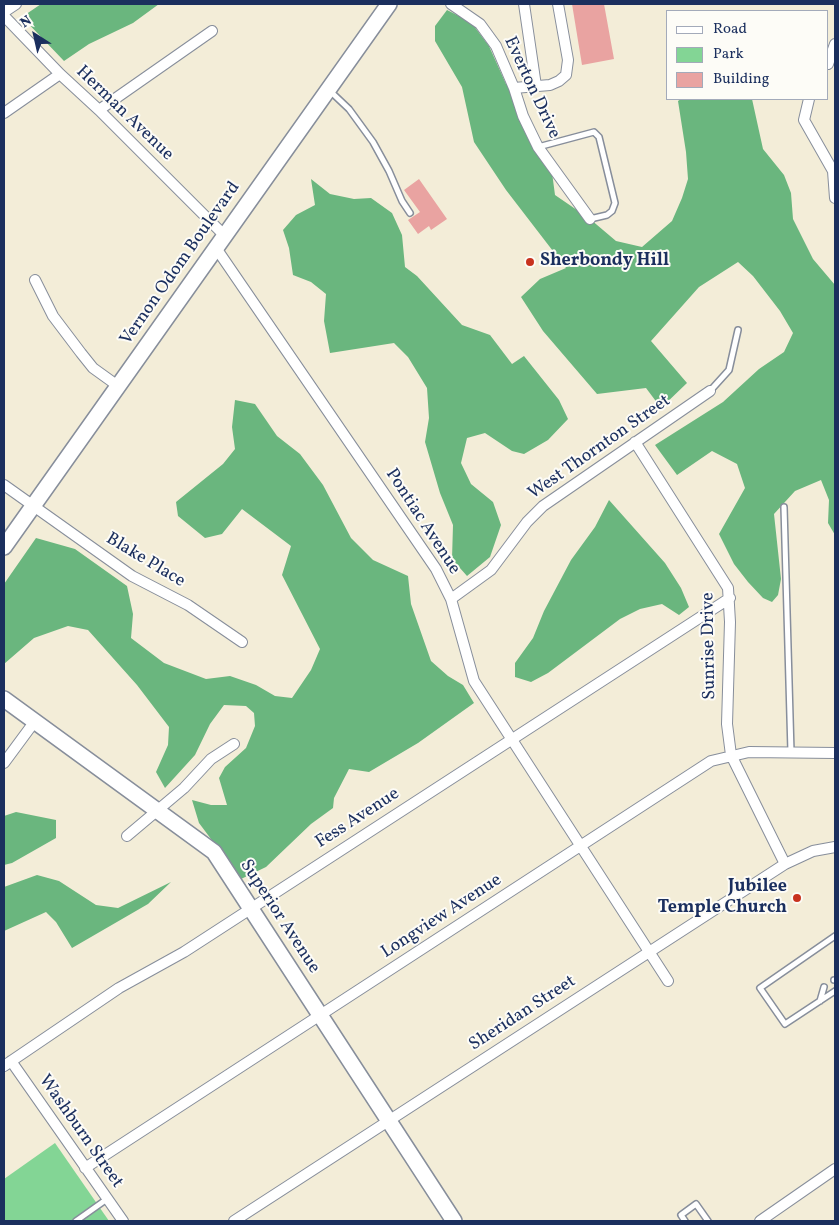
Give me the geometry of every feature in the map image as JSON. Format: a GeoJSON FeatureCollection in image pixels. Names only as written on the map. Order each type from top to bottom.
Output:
{"type":"FeatureCollection","features":[{"type":"Feature","properties":{"kind":"street"},"geometry":{"type":"LineString","coordinates":[[4,14],[16,4]]}},
{"type":"Feature","properties":{"kind":"street","name":"Everton Drive"},"geometry":{"type":"LineString","coordinates":[[524,4],[536,86]]}},
{"type":"Feature","properties":{"kind":"street"},"geometry":{"type":"LineString","coordinates":[[514,88],[560,81],[566,75],[568,67],[558,4]]}},
{"type":"Feature","properties":{"kind":"street","name":"Vernon Odom Boulevard"},"geometry":{"type":"LineString","coordinates":[[4,547],[385,6]]}},
{"type":"Feature","properties":{"kind":"street","name":"Everton Drive"},"geometry":{"type":"LineString","coordinates":[[458,6],[480,24],[496,46],[514,88],[523,116],[538,147],[590,219]]}},
{"type":"Feature","properties":{"kind":"street","name":"Herman Avenue"},"geometry":{"type":"LineString","coordinates":[[4,14],[60,74],[99,110],[220,242]]}},
{"type":"Feature","properties":{"kind":"street"},"geometry":{"type":"LineString","coordinates":[[99,110],[212,31]]}},
{"type":"Feature","properties":{"kind":"street"},"geometry":{"type":"LineString","coordinates":[[829,61],[835,44]]}},
{"type":"Feature","properties":{"kind":"street"},"geometry":{"type":"LineString","coordinates":[[4,113],[60,74]]}},
{"type":"Feature","properties":{"kind":"street"},"geometry":{"type":"LineString","coordinates":[[809,100],[804,120],[833,171],[835,198]]}},
{"type":"Feature","properties":{"kind":"street","name":"Pontiac Avenue"},"geometry":{"type":"LineString","coordinates":[[220,242],[436,569],[451,599],[474,681],[668,981]]}},
{"type":"Feature","properties":{"kind":"street"},"geometry":{"type":"LineString","coordinates":[[35,280],[53,316],[81,354],[100,373],[118,386]]}},
{"type":"Feature","properties":{"kind":"street","name":"West Thornton Street"},"geometry":{"type":"LineString","coordinates":[[451,599],[491,570],[527,522],[543,506],[710,391]]}},
{"type":"Feature","properties":{"kind":"street","name":"Sunrise Drive"},"geometry":{"type":"LineString","coordinates":[[635,442],[728,588],[730,598],[727,724],[731,755],[785,864]]}},
{"type":"Feature","properties":{"kind":"street","name":"Blake Place"},"geometry":{"type":"LineString","coordinates":[[4,485],[132,576],[188,604],[242,642]]}},
{"type":"Feature","properties":{"kind":"street","name":"Fess Avenue"},"geometry":{"type":"LineString","coordinates":[[8,1064],[119,988],[184,952],[730,598]]}},
{"type":"Feature","properties":{"kind":"street","name":"Superior Avenue"},"geometry":{"type":"LineString","coordinates":[[4,699],[158,809],[214,852],[454,1221]]}},
{"type":"Feature","properties":{"kind":"street"},"geometry":{"type":"LineString","coordinates":[[4,763],[34,721]]}},
{"type":"Feature","properties":{"kind":"street"},"geometry":{"type":"LineString","coordinates":[[127,836],[184,788],[211,759],[234,744]]}},
{"type":"Feature","properties":{"kind":"street","name":"Longview Avenue"},"geometry":{"type":"LineString","coordinates":[[85,1168],[711,761],[749,752],[835,754]]}},
{"type":"Feature","properties":{"kind":"street","name":"Sheridan Street"},"geometry":{"type":"LineString","coordinates":[[234,1221],[785,864],[813,851],[835,847]]}},
{"type":"Feature","properties":{"kind":"street","name":"Washburn Street"},"geometry":{"type":"LineString","coordinates":[[8,1064],[123,1221]]}},
{"type":"Feature","properties":{"kind":"street"},"geometry":{"type":"LineString","coordinates":[[767,1219],[835,1169]]}},
{"type":"Feature","properties":{"kind":"lane"},"geometry":{"type":"LineString","coordinates":[[328,89],[348,109],[373,142],[389,171],[402,201],[410,213]]}},
{"type":"Feature","properties":{"kind":"lane"},"geometry":{"type":"LineString","coordinates":[[538,147],[594,132],[599,137],[615,203],[612,211],[607,215],[590,219]]}},
{"type":"Feature","properties":{"kind":"lane"},"geometry":{"type":"LineString","coordinates":[[710,391],[729,370],[738,330]]}},
{"type":"Feature","properties":{"kind":"lane"},"geometry":{"type":"LineString","coordinates":[[784,507],[791,752]]}},
{"type":"Feature","properties":{"kind":"lane"},"geometry":{"type":"LineString","coordinates":[[835,936],[760,988],[785,1024],[835,991]]}},
{"type":"Feature","properties":{"kind":"lane"},"geometry":{"type":"LineString","coordinates":[[820,1001],[824,987]]}},
{"type":"Feature","properties":{"kind":"lane"},"geometry":{"type":"LineString","coordinates":[[76,1221],[107,1199]]}},
{"type":"Feature","properties":{"kind":"lane"},"geometry":{"type":"LineString","coordinates":[[685,1221],[681,1215],[696,1204],[708,1221]]}},
{"type":"Feature","properties":{"kind":"green space"},"geometry":{"type":"Polygon","coordinates":[[[41,4],[159,4],[133,23],[89,44],[64,61],[22,17],[41,4]]]}},
{"type":"Feature","properties":{"kind":"green space"},"geometry":{"type":"Polygon","coordinates":[[[447,10],[471,22],[489,46],[506,84],[514,88],[551,165],[555,195],[590,219],[616,241],[642,247],[672,221],[688,179],[678,101],[752,100],[763,149],[784,175],[791,193],[793,219],[813,259],[835,285],[835,535],[828,523],[829,500],[821,480],[795,491],[774,514],[781,579],[778,595],[772,602],[763,598],[748,582],[734,564],[719,534],[745,488],[737,464],[712,451],[677,475],[655,445],[723,402],[759,369],[784,352],[793,333],[780,311],[753,276],[738,262],[699,287],[651,341],[687,383],[661,408],[646,388],[597,394],[543,331],[521,297],[540,279],[566,268],[506,190],[474,142],[462,87],[435,41],[435,26],[447,10]]]}},
{"type":"Feature","properties":{"kind":"green space"},"geometry":{"type":"Polygon","coordinates":[[[311,179],[330,194],[354,199],[371,198],[392,213],[402,235],[405,267],[417,276],[462,325],[490,335],[512,364],[524,356],[559,400],[568,419],[548,440],[524,454],[512,451],[485,433],[467,438],[461,463],[471,484],[493,502],[501,525],[490,557],[467,576],[452,559],[453,525],[440,493],[425,442],[429,418],[427,388],[408,357],[394,343],[330,353],[324,321],[326,294],[311,282],[293,275],[289,248],[283,230],[296,215],[315,205],[311,179]]]}},
{"type":"Feature","properties":{"kind":"green space"},"geometry":{"type":"Polygon","coordinates":[[[235,400],[255,404],[277,436],[300,454],[323,485],[351,538],[373,560],[408,576],[411,604],[431,661],[448,676],[463,685],[474,703],[418,743],[369,772],[349,769],[334,798],[333,808],[311,824],[266,867],[241,879],[199,823],[192,800],[211,805],[227,805],[219,778],[225,767],[246,748],[255,726],[254,713],[246,706],[224,705],[210,724],[195,755],[165,788],[156,772],[168,745],[169,727],[137,685],[88,630],[68,626],[34,638],[4,664],[4,584],[36,538],[75,549],[127,586],[133,614],[131,638],[164,663],[206,679],[230,676],[256,685],[275,696],[292,698],[311,670],[320,649],[282,575],[291,546],[242,509],[222,534],[205,538],[178,516],[176,502],[223,464],[235,449],[232,427],[235,400]]]}},
{"type":"Feature","properties":{"kind":"green space"},"geometry":{"type":"Polygon","coordinates":[[[609,500],[665,563],[681,588],[689,607],[679,615],[662,604],[640,609],[620,619],[548,673],[531,682],[515,677],[515,663],[533,638],[544,611],[571,560],[595,527],[609,500]]]}},
{"type":"Feature","properties":{"kind":"green space"},"geometry":{"type":"Polygon","coordinates":[[[16,812],[56,820],[56,838],[12,863],[4,865],[4,816],[16,812]]]}},
{"type":"Feature","properties":{"kind":"green space"},"geometry":{"type":"Polygon","coordinates":[[[37,875],[59,881],[96,905],[118,908],[171,882],[148,904],[72,948],[56,922],[46,912],[4,931],[4,887],[37,875]]]}},
{"type":"Feature","properties":{"kind":"green space"},"geometry":{"type":"Polygon","coordinates":[[[55,1143],[109,1221],[4,1221],[4,1179],[55,1143]]]}},
{"type":"Feature","properties":{"kind":"building"},"geometry":{"type":"Polygon","coordinates":[[[572,4],[604,4],[614,59],[582,65],[572,4]]]}},
{"type":"Feature","properties":{"kind":"building"},"geometry":{"type":"Polygon","coordinates":[[[419,179],[447,219],[431,230],[429,226],[418,234],[408,220],[420,212],[404,190],[419,179]]]}},
{"type":"Feature","properties":{"kind":"place","name":"Sherbondy Hill"},"geometry":{"type":"Point","coordinates":[530,262]}},
{"type":"Feature","properties":{"kind":"place","name":"Jubilee Temple Church"},"geometry":{"type":"Point","coordinates":[797,898]}}]}
